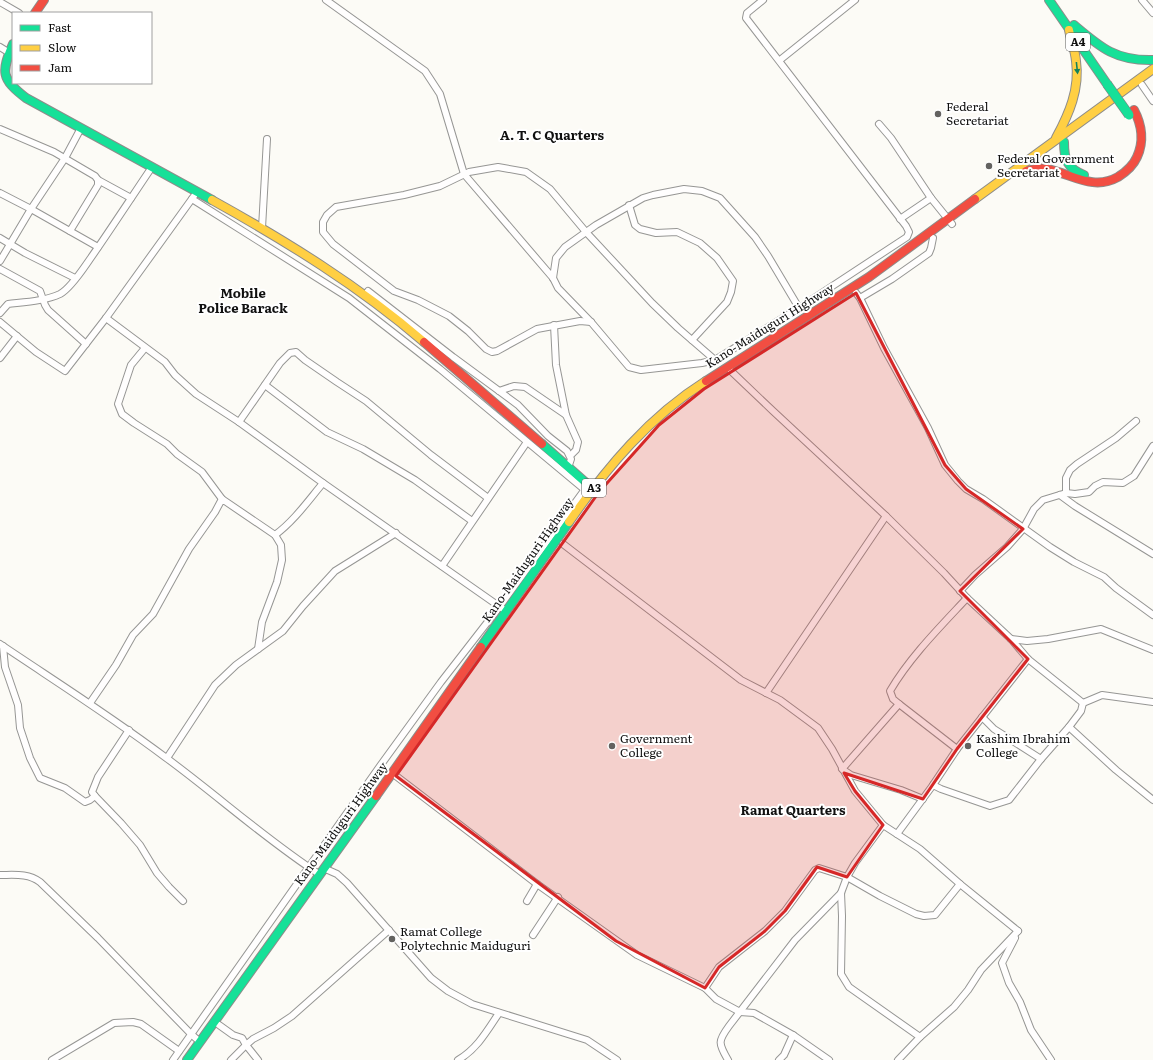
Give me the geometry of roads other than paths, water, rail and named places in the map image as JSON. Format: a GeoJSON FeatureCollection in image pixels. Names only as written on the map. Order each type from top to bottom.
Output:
{"type":"FeatureCollection","features":[{"type":"Feature","properties":{"kind":"main road"},"geometry":{"type":"LineString","coordinates":[[36,12],[44,0]]}},
{"type":"Feature","properties":{"kind":"main road","name":"A4"},"geometry":{"type":"LineString","coordinates":[[1026,171],[1035,169],[1051,170],[1084,182],[1108,182],[1121,175],[1133,164],[1141,147],[1142,130],[1140,122],[1110,83],[1072,28],[1049,0]]}},
{"type":"Feature","properties":{"kind":"main road","name":"A4"},"geometry":{"type":"LineString","coordinates":[[1058,0],[1072,28]]}},
{"type":"Feature","properties":{"kind":"main road"},"geometry":{"type":"LineString","coordinates":[[1072,28],[1109,53],[1120,58],[1132,60],[1153,60]]}},
{"type":"Feature","properties":{"kind":"main road"},"geometry":{"type":"LineString","coordinates":[[1054,141],[1073,102],[1077,86],[1077,69],[1072,28]]}},
{"type":"Feature","properties":{"kind":"main road"},"geometry":{"type":"LineString","coordinates":[[7,47],[2,71],[2,81],[26,98],[152,167],[194,195],[262,228],[323,266],[364,294],[459,372],[568,468],[588,488]]}},
{"type":"Feature","properties":{"kind":"main road","name":"Kano-Maiduguri Highway"},"geometry":{"type":"LineString","coordinates":[[194,1060],[328,870],[599,492],[635,448],[683,404],[732,371],[858,296],[933,238],[950,221],[1054,141],[1153,69]]}},
{"type":"Feature","properties":{"kind":"main road","name":"Kano-Maiduguri Highway"},"geometry":{"type":"LineString","coordinates":[[187,1060],[319,874],[588,488],[626,448],[651,423],[678,400],[746,354],[846,292],[1026,171],[1153,77]]}},
{"type":"Feature","properties":{"kind":"main road","name":"A4"},"geometry":{"type":"LineString","coordinates":[[1064,142],[1065,161],[1075,172],[1092,177],[1108,175],[1123,166],[1134,150],[1136,136],[1131,112]]}},
{"type":"Feature","properties":{"kind":"street"},"geometry":{"type":"LineString","coordinates":[[326,0],[425,71],[440,94],[464,174],[553,278],[558,288],[591,322],[629,367],[636,370],[702,363],[715,360],[799,308],[907,237],[909,232],[780,60],[746,18],[747,13],[763,0]]}},
{"type":"Feature","properties":{"kind":"street"},"geometry":{"type":"LineString","coordinates":[[780,60],[855,0]]}},
{"type":"Feature","properties":{"kind":"street"},"geometry":{"type":"LineString","coordinates":[[1142,0],[1153,13]]}},
{"type":"Feature","properties":{"kind":"street"},"geometry":{"type":"LineString","coordinates":[[0,2],[18,12]]}},
{"type":"Feature","properties":{"kind":"street"},"geometry":{"type":"LineString","coordinates":[[1142,85],[1153,101]]}},
{"type":"Feature","properties":{"kind":"street"},"geometry":{"type":"LineString","coordinates":[[879,124],[891,138],[932,198],[950,221]]}},
{"type":"Feature","properties":{"kind":"street"},"geometry":{"type":"LineString","coordinates":[[0,261],[31,209],[65,158],[81,128]]}},
{"type":"Feature","properties":{"kind":"street"},"geometry":{"type":"LineString","coordinates":[[0,129],[65,158],[95,176],[98,180],[131,198]]}},
{"type":"Feature","properties":{"kind":"street"},"geometry":{"type":"LineString","coordinates":[[262,228],[267,139]]}},
{"type":"Feature","properties":{"kind":"street"},"geometry":{"type":"LineString","coordinates":[[0,313],[8,304],[43,299],[60,293],[75,278],[98,247],[152,167]]}},
{"type":"Feature","properties":{"kind":"street"},"geometry":{"type":"LineString","coordinates":[[591,322],[580,321],[537,329],[497,351],[492,352],[486,349],[468,331],[449,316],[418,300],[394,291],[333,244],[323,232],[323,222],[327,215],[336,207],[404,195],[440,186],[469,172],[498,167],[526,172],[550,189],[586,232],[652,303],[715,360]]}},
{"type":"Feature","properties":{"kind":"street"},"geometry":{"type":"LineString","coordinates":[[70,231],[98,185],[98,180]]}},
{"type":"Feature","properties":{"kind":"street"},"geometry":{"type":"LineString","coordinates":[[553,278],[556,258],[565,247],[586,232],[629,205],[653,195],[684,189],[702,192],[720,198],[754,237],[768,256],[799,308]]}},
{"type":"Feature","properties":{"kind":"street"},"geometry":{"type":"LineString","coordinates":[[0,193],[98,247]]}},
{"type":"Feature","properties":{"kind":"street"},"geometry":{"type":"LineString","coordinates":[[0,322],[36,352],[65,371],[106,318],[194,195],[349,298],[440,369],[526,442],[588,488]]}},
{"type":"Feature","properties":{"kind":"street"},"geometry":{"type":"LineString","coordinates":[[900,219],[932,198]]}},
{"type":"Feature","properties":{"kind":"street"},"geometry":{"type":"LineString","coordinates":[[629,205],[635,225],[640,229],[656,233],[677,232],[700,243],[717,258],[733,281],[727,302],[692,340]]}},
{"type":"Feature","properties":{"kind":"street"},"geometry":{"type":"LineString","coordinates":[[0,238],[75,278]]}},
{"type":"Feature","properties":{"kind":"street"},"geometry":{"type":"LineString","coordinates":[[0,269],[40,291],[48,310],[86,344]]}},
{"type":"Feature","properties":{"kind":"street"},"geometry":{"type":"LineString","coordinates":[[368,291],[518,405],[570,456],[571,459],[568,468]]}},
{"type":"Feature","properties":{"kind":"street"},"geometry":{"type":"LineString","coordinates":[[858,296],[884,348],[928,428],[945,465],[958,481],[966,489],[983,499],[1074,562],[1104,577],[1116,588],[1153,615]]}},
{"type":"Feature","properties":{"kind":"street"},"geometry":{"type":"LineString","coordinates":[[106,318],[165,362],[175,375],[196,394],[239,422],[323,483],[503,609],[442,682],[308,867],[173,1060]]}},
{"type":"Feature","properties":{"kind":"street"},"geometry":{"type":"LineString","coordinates":[[554,325],[556,365],[566,415],[578,442],[576,450],[570,456]]}},
{"type":"Feature","properties":{"kind":"street"},"geometry":{"type":"LineString","coordinates":[[0,358],[17,336]]}},
{"type":"Feature","properties":{"kind":"street"},"geometry":{"type":"LineString","coordinates":[[145,348],[131,365],[118,404],[122,414],[167,444],[177,454],[202,472],[222,499],[275,535],[281,545],[282,560],[278,582],[262,622],[258,648]]}},
{"type":"Feature","properties":{"kind":"street"},"geometry":{"type":"LineString","coordinates":[[239,422],[280,363],[290,353],[296,352],[337,382],[366,400],[431,455],[488,498]]}},
{"type":"Feature","properties":{"kind":"street"},"geometry":{"type":"LineString","coordinates":[[732,371],[773,412],[886,516],[1011,640],[1028,659],[1083,702]]}},
{"type":"Feature","properties":{"kind":"street"},"geometry":{"type":"LineString","coordinates":[[265,385],[327,432],[363,450],[415,480],[472,521]]}},
{"type":"Feature","properties":{"kind":"street"},"geometry":{"type":"LineString","coordinates":[[499,391],[514,386],[525,387],[566,415]]}},
{"type":"Feature","properties":{"kind":"street"},"geometry":{"type":"LineString","coordinates":[[1063,494],[1066,478],[1070,470],[1116,438],[1136,421]]}},
{"type":"Feature","properties":{"kind":"street"},"geometry":{"type":"LineString","coordinates":[[442,566],[526,442]]}},
{"type":"Feature","properties":{"kind":"street"},"geometry":{"type":"LineString","coordinates":[[960,591],[975,575],[1007,547],[1024,528],[1034,509],[1043,500],[1063,494],[1089,492],[1094,486],[1104,482],[1123,483],[1134,476],[1153,446]]}},
{"type":"Feature","properties":{"kind":"street"},"geometry":{"type":"LineString","coordinates":[[275,535],[284,529],[299,513],[323,483]]}},
{"type":"Feature","properties":{"kind":"street"},"geometry":{"type":"LineString","coordinates":[[1063,494],[1075,506],[1153,554]]}},
{"type":"Feature","properties":{"kind":"street"},"geometry":{"type":"LineString","coordinates":[[90,703],[116,665],[133,635],[153,614],[189,549],[216,512],[222,499]]}},
{"type":"Feature","properties":{"kind":"street"},"geometry":{"type":"LineString","coordinates":[[766,693],[886,516]]}},
{"type":"Feature","properties":{"kind":"street"},"geometry":{"type":"LineString","coordinates":[[167,758],[215,685],[236,665],[283,631],[303,606],[336,571],[396,534]]}},
{"type":"Feature","properties":{"kind":"street"},"geometry":{"type":"LineString","coordinates":[[563,544],[741,680],[780,700],[818,728],[832,749],[855,791],[883,825],[920,849],[1018,931]]}},
{"type":"Feature","properties":{"kind":"street"},"geometry":{"type":"LineString","coordinates":[[957,749],[893,699],[890,691],[898,676],[944,622],[967,598]]}},
{"type":"Feature","properties":{"kind":"street"},"geometry":{"type":"LineString","coordinates":[[1011,640],[1041,640],[1101,629],[1153,650]]}},
{"type":"Feature","properties":{"kind":"street"},"geometry":{"type":"LineString","coordinates":[[1,645],[129,730],[236,813],[319,874]]}},
{"type":"Feature","properties":{"kind":"street"},"geometry":{"type":"LineString","coordinates":[[1,645],[18,705],[20,728],[30,758],[40,778],[65,788],[85,802],[95,796]]}},
{"type":"Feature","properties":{"kind":"street"},"geometry":{"type":"LineString","coordinates":[[897,834],[924,799],[957,749],[1028,659]]}},
{"type":"Feature","properties":{"kind":"street"},"geometry":{"type":"LineString","coordinates":[[1083,702],[1102,695],[1153,702]]}},
{"type":"Feature","properties":{"kind":"street"},"geometry":{"type":"LineString","coordinates":[[933,786],[990,806],[1009,800],[1041,759],[1069,727],[1081,711],[1083,702]]}},
{"type":"Feature","properties":{"kind":"street"},"geometry":{"type":"LineString","coordinates":[[842,769],[899,704]]}},
{"type":"Feature","properties":{"kind":"street"},"geometry":{"type":"LineString","coordinates":[[982,717],[994,729],[1041,759]]}},
{"type":"Feature","properties":{"kind":"street"},"geometry":{"type":"LineString","coordinates":[[1069,727],[1116,770],[1153,800]]}},
{"type":"Feature","properties":{"kind":"street"},"geometry":{"type":"LineString","coordinates":[[129,730],[96,781],[92,792],[122,823],[140,845],[157,873],[169,887],[184,900]]}},
{"type":"Feature","properties":{"kind":"street"},"geometry":{"type":"LineString","coordinates":[[842,769],[851,775],[901,790],[924,799]]}},
{"type":"Feature","properties":{"kind":"street"},"geometry":{"type":"LineString","coordinates":[[396,776],[537,884],[558,897],[636,955],[705,988],[716,999],[740,1012],[754,1013],[793,1036],[829,1060]]}},
{"type":"Feature","properties":{"kind":"street"},"geometry":{"type":"LineString","coordinates":[[883,825],[847,877],[841,894],[841,974],[846,984],[874,1006],[920,1037]]}},
{"type":"Feature","properties":{"kind":"street"},"geometry":{"type":"LineString","coordinates":[[705,988],[719,967],[765,931],[784,911],[815,870],[819,868],[847,877],[906,910],[924,916],[935,915],[960,884]]}},
{"type":"Feature","properties":{"kind":"street"},"geometry":{"type":"LineString","coordinates":[[328,870],[337,874],[347,883],[431,978],[448,991],[472,1004],[587,1040],[617,1060]]}},
{"type":"Feature","properties":{"kind":"street"},"geometry":{"type":"LineString","coordinates":[[0,875],[33,876],[98,938],[200,1042]]}},
{"type":"Feature","properties":{"kind":"street"},"geometry":{"type":"LineString","coordinates":[[527,901],[537,884]]}},
{"type":"Feature","properties":{"kind":"street"},"geometry":{"type":"LineString","coordinates":[[728,1060],[720,1044],[720,1038],[795,940],[841,894]]}},
{"type":"Feature","properties":{"kind":"street"},"geometry":{"type":"LineString","coordinates":[[533,935],[558,897]]}},
{"type":"Feature","properties":{"kind":"street"},"geometry":{"type":"LineString","coordinates":[[231,1060],[252,1039],[274,1028],[292,1016],[389,930]]}},
{"type":"Feature","properties":{"kind":"street"},"geometry":{"type":"LineString","coordinates":[[898,1060],[920,1037],[954,1007],[965,994],[981,970],[1018,931]]}},
{"type":"Feature","properties":{"kind":"street"},"geometry":{"type":"LineString","coordinates":[[1018,931],[1002,963],[1009,983],[1020,1002],[1031,1030],[1051,1060]]}},
{"type":"Feature","properties":{"kind":"street"},"geometry":{"type":"LineString","coordinates":[[458,1060],[465,1056],[480,1042],[499,1013]]}},
{"type":"Feature","properties":{"kind":"street"},"geometry":{"type":"LineString","coordinates":[[52,1060],[114,1023],[132,1022],[141,1024],[179,1051]]}},
{"type":"Feature","properties":{"kind":"street"},"geometry":{"type":"LineString","coordinates":[[219,1025],[234,1035],[242,1038],[258,1060]]}},
{"type":"Feature","properties":{"kind":"street"},"geometry":{"type":"LineString","coordinates":[[779,1060],[784,1055],[793,1036]]}},
{"type":"Feature","properties":{"kind":"place","name":"Federal Secretariat"},"geometry":{"type":"Point","coordinates":[938,114]}},
{"type":"Feature","properties":{"kind":"place","name":"Federal Government Secretariat"},"geometry":{"type":"Point","coordinates":[989,166]}},
{"type":"Feature","properties":{"kind":"place","name":"Government College"},"geometry":{"type":"Point","coordinates":[612,746]}},
{"type":"Feature","properties":{"kind":"place","name":"Kashim Ibrahim College"},"geometry":{"type":"Point","coordinates":[968,746]}},
{"type":"Feature","properties":{"kind":"place","name":"Ramat College Polytechnic Maiduguri"},"geometry":{"type":"Point","coordinates":[392,939]}},
{"type":"Feature","properties":{"kind":"district","name":"A. T. C Quarters"},"geometry":{"type":"Point","coordinates":[552,135]}},
{"type":"Feature","properties":{"kind":"district","name":"Mobile Police Barack"},"geometry":{"type":"Point","coordinates":[243,300]}},
{"type":"Feature","properties":{"kind":"district","name":"Ramat Quarters"},"geometry":{"type":"Point","coordinates":[793,810]}}]}
